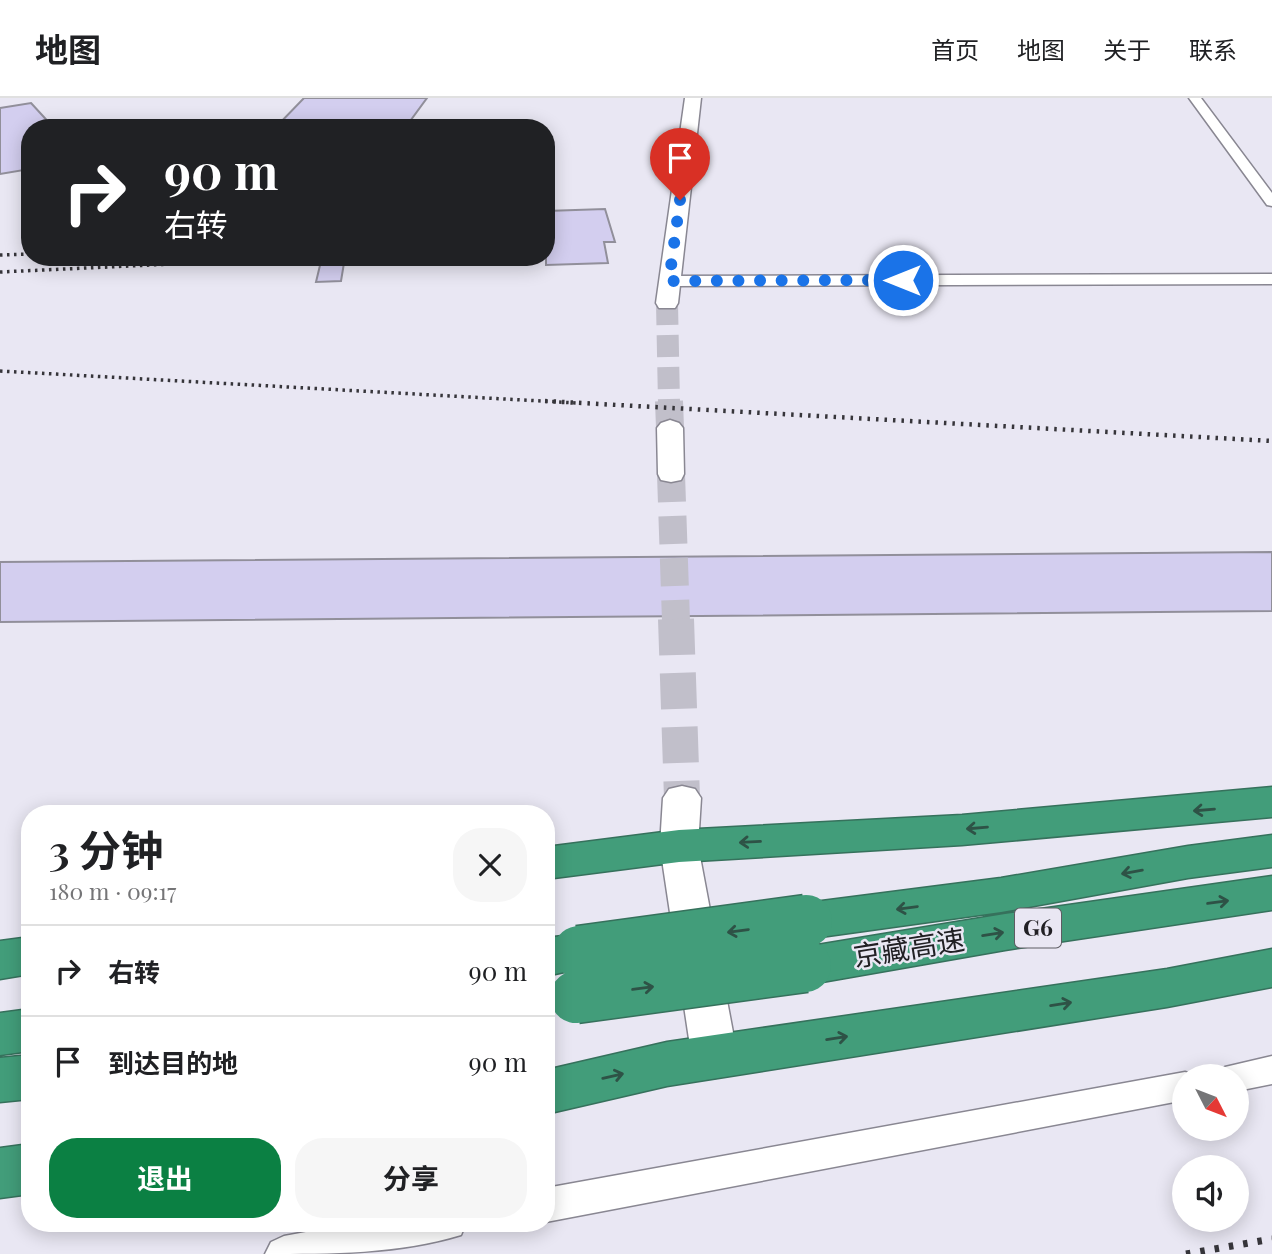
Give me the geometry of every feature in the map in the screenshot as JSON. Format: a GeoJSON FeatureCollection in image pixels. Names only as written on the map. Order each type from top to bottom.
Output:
{"type":"FeatureCollection","features":[{"type":"Feature","properties":{"kind":"highway"},"geometry":{"type":"LineString","coordinates":[[555,862],[679,846],[962,830],[1272,803]]}},
{"type":"Feature","properties":{"kind":"highway","name":"京藏高速"},"geometry":{"type":"LineString","coordinates":[[805,943],[1001,895],[1188,862],[1272,851]]}},
{"type":"Feature","properties":{"kind":"highway","name":"京藏高速"},"geometry":{"type":"LineString","coordinates":[[562,977],[805,943],[1005,932],[1272,893]]}},
{"type":"Feature","properties":{"kind":"highway"},"geometry":{"type":"LineString","coordinates":[[0,960],[21,956]]}},
{"type":"Feature","properties":{"kind":"highway"},"geometry":{"type":"LineString","coordinates":[[555,1090],[667,1064],[715,1059],[1167,988],[1272,968]]}},
{"type":"Feature","properties":{"kind":"highway"},"geometry":{"type":"LineString","coordinates":[[0,1034],[21,1031]]}},
{"type":"Feature","properties":{"kind":"highway"},"geometry":{"type":"LineString","coordinates":[[0,1080],[21,1078]]}},
{"type":"Feature","properties":{"kind":"highway"},"geometry":{"type":"LineString","coordinates":[[0,1173],[21,1170]]}},
{"type":"Feature","properties":{"kind":"main road"},"geometry":{"type":"LineString","coordinates":[[667,303],[693,98]]}},
{"type":"Feature","properties":{"kind":"main road"},"geometry":{"type":"LineString","coordinates":[[670,428],[671,474]]}},
{"type":"Feature","properties":{"kind":"main road"},"geometry":{"type":"LineString","coordinates":[[682,798],[679,846],[715,1059]]}},
{"type":"Feature","properties":{"kind":"street"},"geometry":{"type":"LineString","coordinates":[[1195,98],[1272,202]]}},
{"type":"Feature","properties":{"kind":"street"},"geometry":{"type":"LineString","coordinates":[[669,281],[1272,279]]}},
{"type":"Feature","properties":{"kind":"street"},"geometry":{"type":"LineString","coordinates":[[1250,1074],[1272,1070]]}},
{"type":"Feature","properties":{"kind":"street"},"geometry":{"type":"LineString","coordinates":[[555,1203],[1172,1088]]}},
{"type":"Feature","properties":{"kind":"street"},"geometry":{"type":"LineString","coordinates":[[284,1254],[400,1232]]}},
{"type":"Feature","properties":{"kind":"building"},"geometry":{"type":"Polygon","coordinates":[[[304,98],[427,98],[412,119],[284,119],[304,98]]]}},
{"type":"Feature","properties":{"kind":"building"},"geometry":{"type":"Polygon","coordinates":[[[31,103],[46,119],[21,119],[21,170],[0,174],[0,108],[31,103]]]}},
{"type":"Feature","properties":{"kind":"building"},"geometry":{"type":"Polygon","coordinates":[[[605,209],[615,242],[604,242],[608,263],[555,265],[555,211],[605,209]]]}},
{"type":"Feature","properties":{"kind":"building"},"geometry":{"type":"Polygon","coordinates":[[[320,266],[344,266],[341,281],[316,282],[320,266]]]}},
{"type":"Feature","properties":{"kind":"building"},"geometry":{"type":"Polygon","coordinates":[[[1272,552],[1272,611],[0,622],[0,562],[1272,552]]]}},
{"type":"Feature","properties":{"kind":"tunnel"},"geometry":{"type":"LineString","coordinates":[[667,303],[669,403]]}},
{"type":"Feature","properties":{"kind":"tunnel"},"geometry":{"type":"LineString","coordinates":[[669,401],[670,428]]}},
{"type":"Feature","properties":{"kind":"tunnel"},"geometry":{"type":"LineString","coordinates":[[671,474],[676,621]]}},
{"type":"Feature","properties":{"kind":"tunnel"},"geometry":{"type":"LineString","coordinates":[[676,619],[682,798]]}},
{"type":"Feature","properties":{"kind":"railway"},"geometry":{"type":"LineString","coordinates":[[0,255],[21,254]]}},
{"type":"Feature","properties":{"kind":"railway"},"geometry":{"type":"LineString","coordinates":[[0,272],[129,266]]}},
{"type":"Feature","properties":{"kind":"railway"},"geometry":{"type":"LineString","coordinates":[[0,371],[577,403]]}},
{"type":"Feature","properties":{"kind":"railway"},"geometry":{"type":"LineString","coordinates":[[545,401],[1272,441]]}},
{"type":"Feature","properties":{"kind":"railway"},"geometry":{"type":"LineString","coordinates":[[1186,1254],[1272,1239]]}},
{"type":"Feature","properties":{"kind":"route"},"geometry":{"type":"LineString","coordinates":[[680,200],[669,281],[903,280]]}}]}
